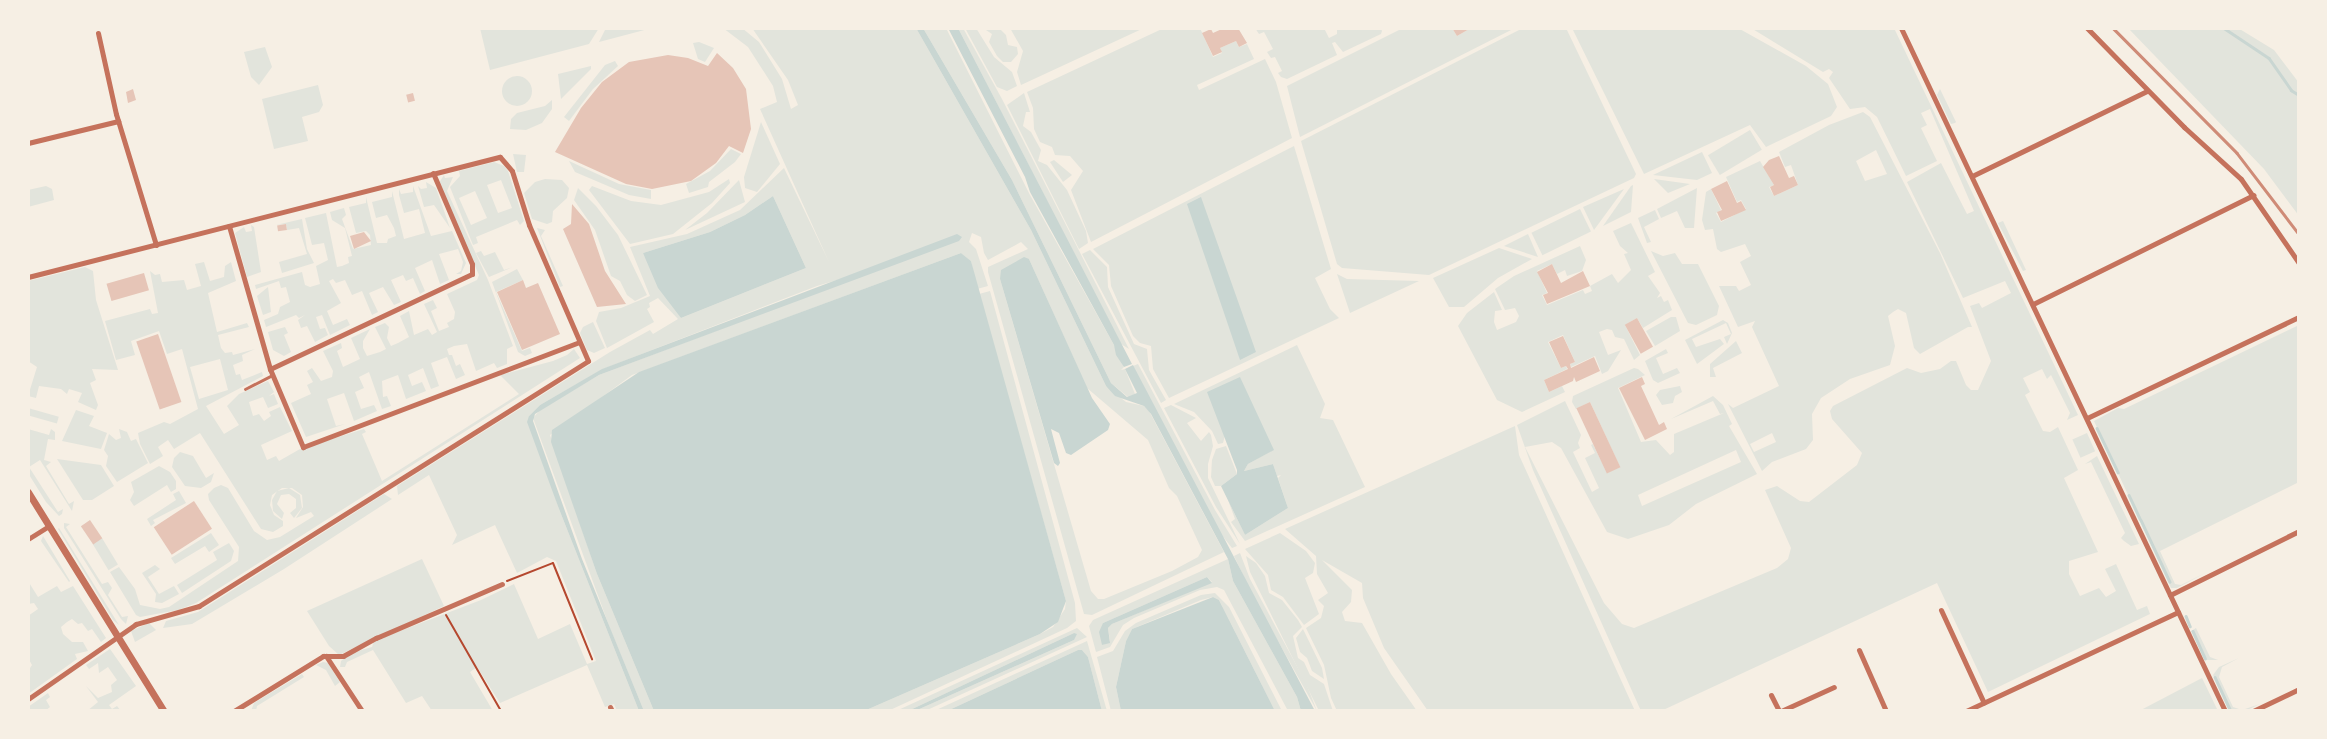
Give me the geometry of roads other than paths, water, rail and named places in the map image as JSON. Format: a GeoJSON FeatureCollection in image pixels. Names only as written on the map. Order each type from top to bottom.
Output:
{"type":"FeatureCollection","features":[{"type":"Feature","properties":{"kind":"street"},"geometry":{"type":"LineString","coordinates":[[1901,28],[2225,711]]}},
{"type":"Feature","properties":{"kind":"street"},"geometry":{"type":"LineString","coordinates":[[2087,28],[2147,91],[2232,169],[2254,195],[2299,263]]}},
{"type":"Feature","properties":{"kind":"street"},"geometry":{"type":"LineString","coordinates":[[97,31],[118,121],[156,245]]}},
{"type":"Feature","properties":{"kind":"street"},"geometry":{"type":"LineString","coordinates":[[1972,176],[2147,91]]}},
{"type":"Feature","properties":{"kind":"street"},"geometry":{"type":"LineString","coordinates":[[28,143],[118,121]]}},
{"type":"Feature","properties":{"kind":"street"},"geometry":{"type":"LineString","coordinates":[[28,277],[497,157],[504,159],[512,170],[530,225],[587,361],[199,606],[180,614],[143,621],[117,635],[28,699]]}},
{"type":"Feature","properties":{"kind":"street"},"geometry":{"type":"LineString","coordinates":[[271,372],[472,272],[472,264],[433,173]]}},
{"type":"Feature","properties":{"kind":"street"},"geometry":{"type":"LineString","coordinates":[[2032,304],[2254,195]]}},
{"type":"Feature","properties":{"kind":"street"},"geometry":{"type":"LineString","coordinates":[[229,226],[271,372],[303,447],[579,342]]}},
{"type":"Feature","properties":{"kind":"street"},"geometry":{"type":"LineString","coordinates":[[2087,418],[2299,317]]}},
{"type":"Feature","properties":{"kind":"street"},"geometry":{"type":"LineString","coordinates":[[28,492],[163,711]]}},
{"type":"Feature","properties":{"kind":"street"},"geometry":{"type":"LineString","coordinates":[[28,539],[49,526]]}},
{"type":"Feature","properties":{"kind":"street"},"geometry":{"type":"LineString","coordinates":[[2170,595],[2299,531]]}},
{"type":"Feature","properties":{"kind":"street"},"geometry":{"type":"LineString","coordinates":[[234,711],[244,709],[326,656],[343,656],[376,638],[502,584]]}},
{"type":"Feature","properties":{"kind":"street"},"geometry":{"type":"LineString","coordinates":[[1941,610],[1984,703]]}},
{"type":"Feature","properties":{"kind":"street"},"geometry":{"type":"LineString","coordinates":[[1966,711],[2178,612]]}},
{"type":"Feature","properties":{"kind":"street"},"geometry":{"type":"LineString","coordinates":[[1859,650],[1886,711]]}},
{"type":"Feature","properties":{"kind":"street"},"geometry":{"type":"LineString","coordinates":[[326,656],[362,711]]}},
{"type":"Feature","properties":{"kind":"street"},"geometry":{"type":"LineString","coordinates":[[1770,695],[1780,711],[1834,687]]}},
{"type":"Feature","properties":{"kind":"street"},"geometry":{"type":"LineString","coordinates":[[2253,711],[2299,689]]}},
{"type":"Feature","properties":{"kind":"lane"},"geometry":{"type":"LineString","coordinates":[[245,388],[271,372]]}},
{"type":"Feature","properties":{"kind":"waterway"},"geometry":{"type":"LineString","coordinates":[[2224,28],[2269,58],[2291,90],[2299,95]]}},
{"type":"Feature","properties":{"kind":"waterway"},"geometry":{"type":"LineString","coordinates":[[2097,428],[2118,472]]}},
{"type":"Feature","properties":{"kind":"waterway"},"geometry":{"type":"LineString","coordinates":[[2129,495],[2140,519]]}},
{"type":"Feature","properties":{"kind":"waterway"},"geometry":{"type":"LineString","coordinates":[[2141,520],[2170,582]]}},
{"type":"Feature","properties":{"kind":"waterway"},"geometry":{"type":"LineString","coordinates":[[2186,616],[2190,626]]}},
{"type":"Feature","properties":{"kind":"waterway"},"geometry":{"type":"LineString","coordinates":[[2193,631],[2205,658]]}},
{"type":"Feature","properties":{"kind":"waterway"},"geometry":{"type":"LineString","coordinates":[[2215,677],[2231,711]]}},
{"type":"Feature","properties":{"kind":"railway"},"geometry":{"type":"LineString","coordinates":[[2113,28],[2237,153],[2299,234]]}}]}
